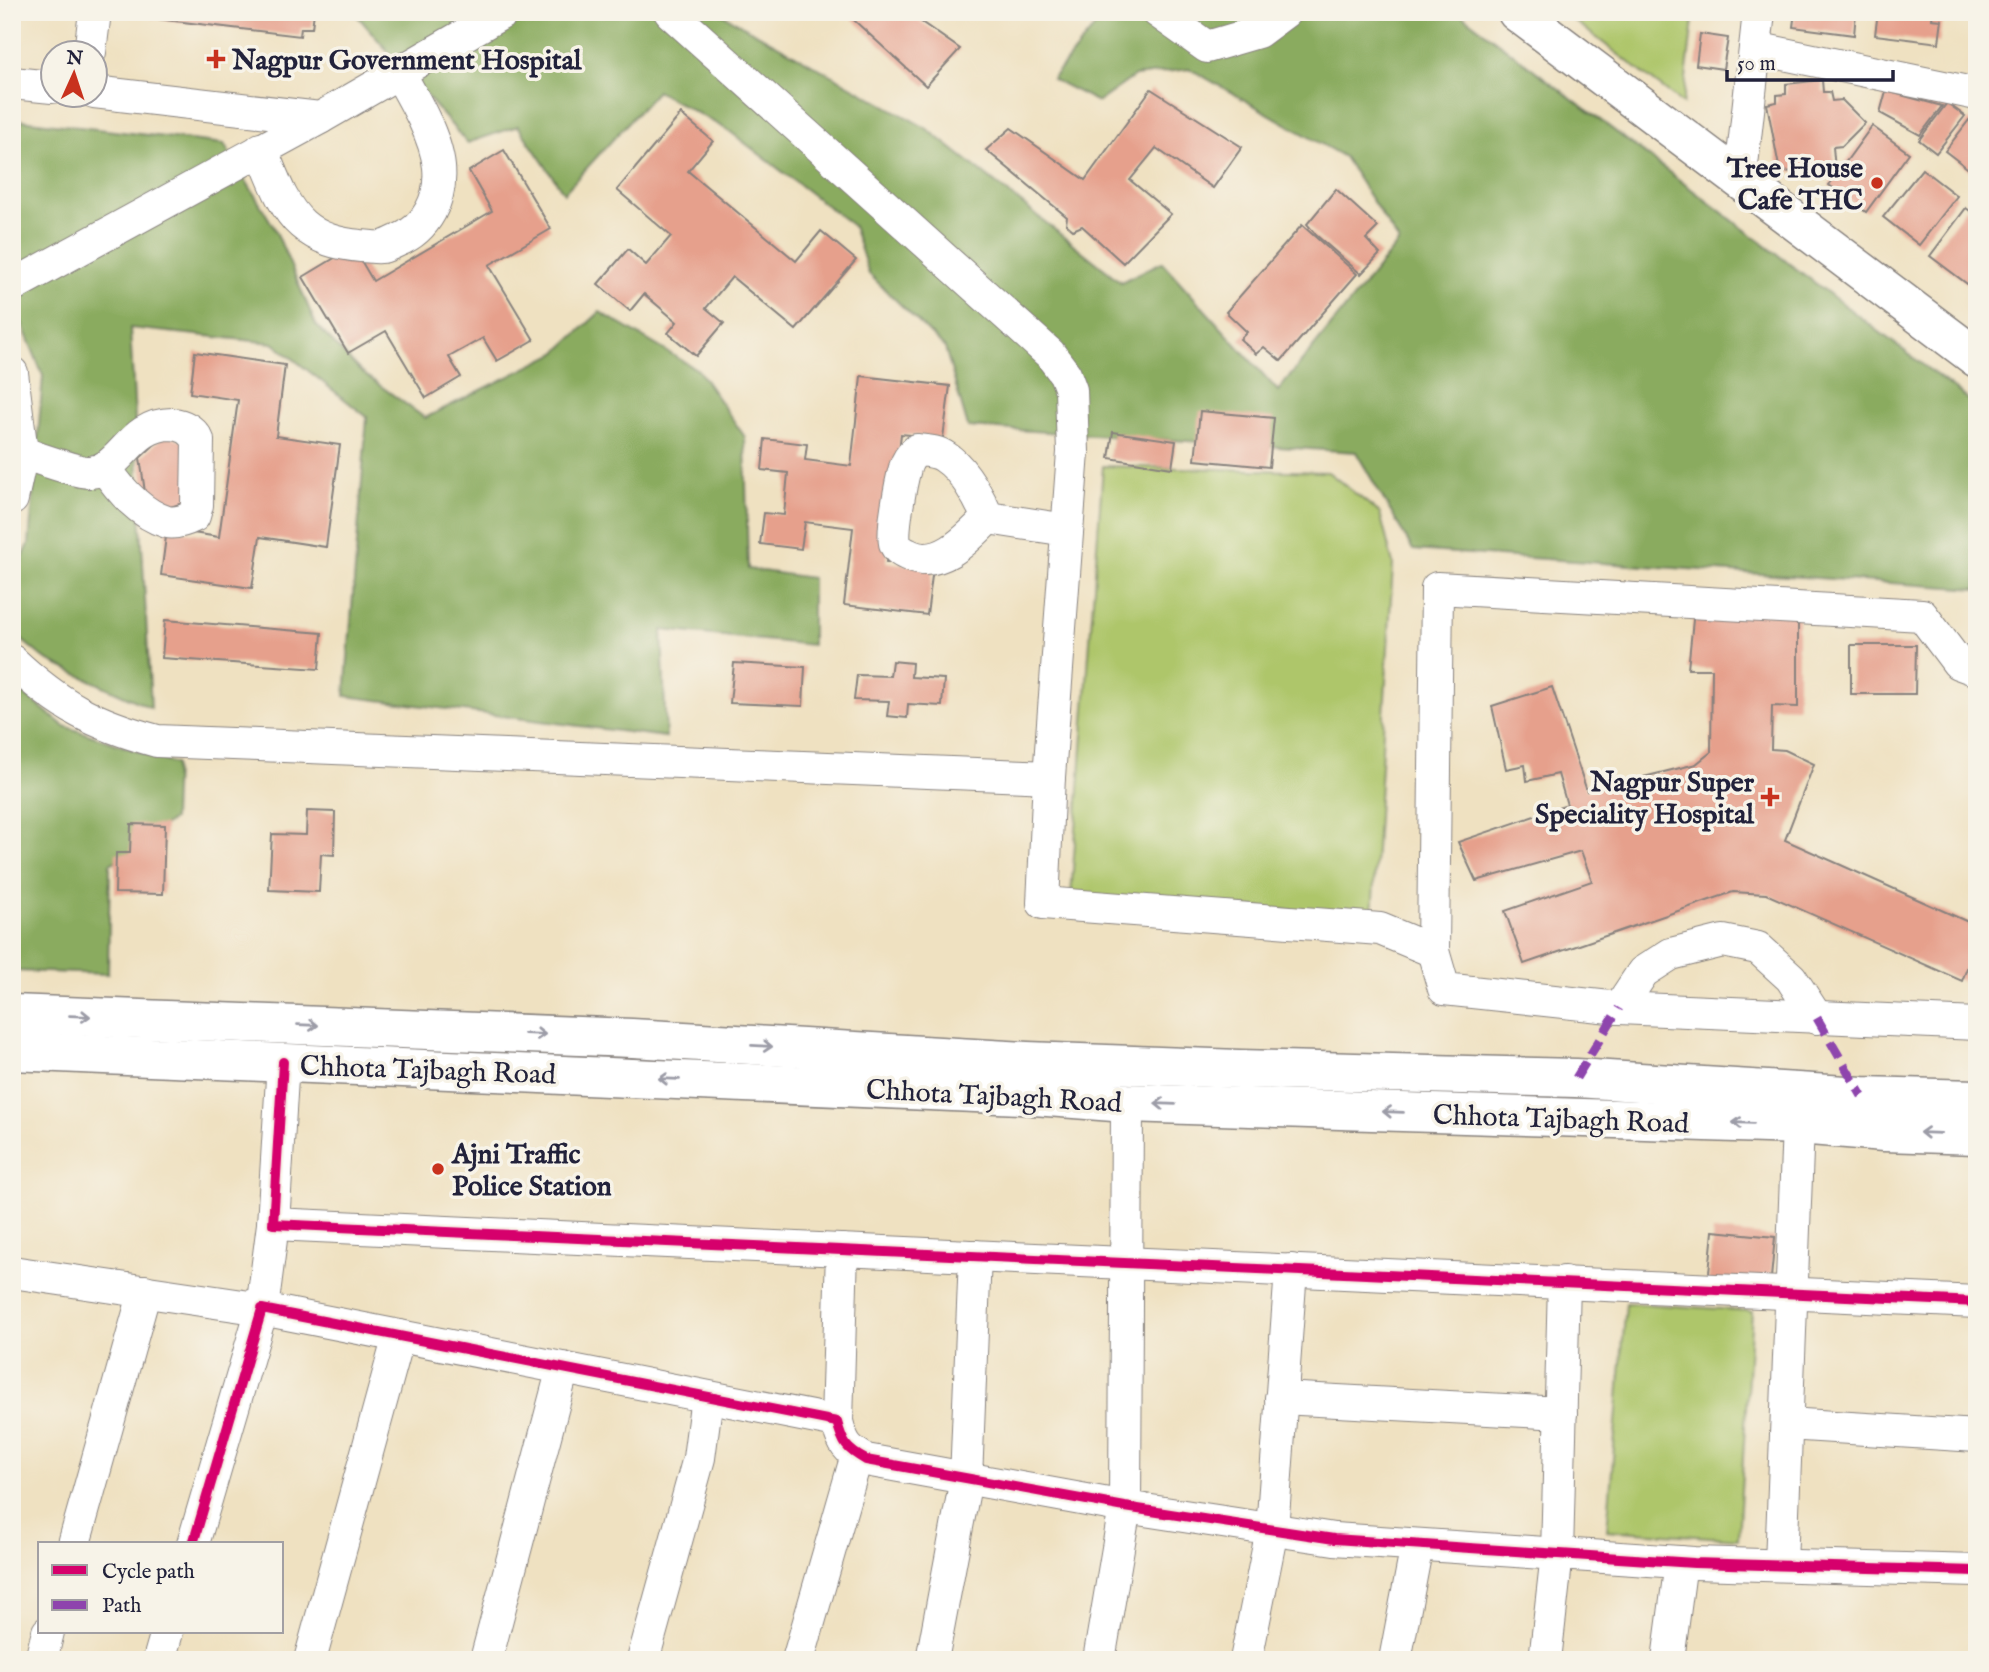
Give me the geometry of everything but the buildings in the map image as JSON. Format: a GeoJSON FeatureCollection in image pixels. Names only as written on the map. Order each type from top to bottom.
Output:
{"type":"FeatureCollection","features":[{"type":"Feature","properties":{"kind":"main road"},"geometry":{"type":"LineString","coordinates":[[1517,12],[1977,358]]}},
{"type":"Feature","properties":{"kind":"main road"},"geometry":{"type":"LineString","coordinates":[[1543,12],[1742,165],[1977,338]]}},
{"type":"Feature","properties":{"kind":"main road"},"geometry":{"type":"LineString","coordinates":[[12,1014],[605,1037],[1027,1061],[1576,1078],[1804,1108],[1862,1096],[1977,1100]]}},
{"type":"Feature","properties":{"kind":"main road","name":"Chhota Tajbagh Road"},"geometry":{"type":"LineString","coordinates":[[12,1051],[1021,1094],[1127,1103],[1804,1108],[1884,1132],[1977,1135]]}},
{"type":"Feature","properties":{"kind":"main road"},"geometry":{"type":"LineString","coordinates":[[1127,1103],[1128,1065]]}},
{"type":"Feature","properties":{"kind":"street"},"geometry":{"type":"LineString","coordinates":[[92,38],[95,12]]}},
{"type":"Feature","properties":{"kind":"street"},"geometry":{"type":"LineString","coordinates":[[12,286],[320,118],[504,12]]}},
{"type":"Feature","properties":{"kind":"street"},"geometry":{"type":"LineString","coordinates":[[670,12],[1050,354],[1065,374],[1071,390],[1073,452],[1049,777],[1043,903],[1381,929],[1433,951]]}},
{"type":"Feature","properties":{"kind":"street"},"geometry":{"type":"LineString","coordinates":[[1158,12],[1207,47],[1258,32],[1285,12]]}},
{"type":"Feature","properties":{"kind":"street"},"geometry":{"type":"LineString","coordinates":[[1742,165],[1759,12]]}},
{"type":"Feature","properties":{"kind":"street"},"geometry":{"type":"LineString","coordinates":[[1755,48],[1971,96]]}},
{"type":"Feature","properties":{"kind":"street"},"geometry":{"type":"LineString","coordinates":[[261,149],[284,199],[300,222],[315,234],[332,242],[382,247],[404,238],[422,226],[430,212],[439,169],[435,146],[416,103],[399,74]]}},
{"type":"Feature","properties":{"kind":"street"},"geometry":{"type":"LineString","coordinates":[[12,83],[38,86]]}},
{"type":"Feature","properties":{"kind":"street"},"geometry":{"type":"LineString","coordinates":[[108,94],[320,118]]}},
{"type":"Feature","properties":{"kind":"street"},"geometry":{"type":"LineString","coordinates":[[12,373],[22,453],[12,499]]}},
{"type":"Feature","properties":{"kind":"street"},"geometry":{"type":"LineString","coordinates":[[22,453],[89,472],[105,468]]}},
{"type":"Feature","properties":{"kind":"street"},"geometry":{"type":"LineString","coordinates":[[988,517],[1067,530]]}},
{"type":"Feature","properties":{"kind":"street"},"geometry":{"type":"LineString","coordinates":[[1977,670],[1958,663],[1922,615],[1437,588],[1433,951],[1444,989],[1619,1008],[1977,1024]]}},
{"type":"Feature","properties":{"kind":"street"},"geometry":{"type":"LineString","coordinates":[[12,661],[37,684],[86,716],[117,730],[157,741],[1049,777]]}},
{"type":"Feature","properties":{"kind":"street"},"geometry":{"type":"LineString","coordinates":[[1619,1008],[1643,972],[1671,954],[1723,941],[1758,948],[1791,978],[1817,1018]]}},
{"type":"Feature","properties":{"kind":"street"},"geometry":{"type":"LineString","coordinates":[[194,1542],[262,1308],[273,1224],[283,1062]]}},
{"type":"Feature","properties":{"kind":"street"},"geometry":{"type":"LineString","coordinates":[[1099,1660],[1125,1507],[1127,1103]]}},
{"type":"Feature","properties":{"kind":"street"},"geometry":{"type":"LineString","coordinates":[[1782,1564],[1804,1108]]}},
{"type":"Feature","properties":{"kind":"street"},"geometry":{"type":"LineString","coordinates":[[273,1224],[1977,1302]]}},
{"type":"Feature","properties":{"kind":"street"},"geometry":{"type":"LineString","coordinates":[[842,1250],[837,1422],[842,1443],[866,1460],[1125,1507],[1334,1539],[1681,1562],[1977,1571]]}},
{"type":"Feature","properties":{"kind":"street"},"geometry":{"type":"LineString","coordinates":[[932,1660],[966,1479],[975,1255]]}},
{"type":"Feature","properties":{"kind":"street"},"geometry":{"type":"LineString","coordinates":[[1246,1660],[1272,1530],[1291,1270]]}},
{"type":"Feature","properties":{"kind":"street"},"geometry":{"type":"LineString","coordinates":[[12,1272],[262,1308],[837,1422]]}},
{"type":"Feature","properties":{"kind":"street"},"geometry":{"type":"LineString","coordinates":[[1545,1660],[1557,1554],[1564,1282]]}},
{"type":"Feature","properties":{"kind":"street"},"geometry":{"type":"LineString","coordinates":[[75,1542],[145,1291]]}},
{"type":"Feature","properties":{"kind":"street"},"geometry":{"type":"LineString","coordinates":[[310,1660],[399,1336]]}},
{"type":"Feature","properties":{"kind":"street"},"geometry":{"type":"LineString","coordinates":[[486,1660],[563,1368]]}},
{"type":"Feature","properties":{"kind":"street"},"geometry":{"type":"LineString","coordinates":[[643,1660],[699,1458],[707,1396]]}},
{"type":"Feature","properties":{"kind":"street"},"geometry":{"type":"LineString","coordinates":[[1282,1398],[1561,1413]]}},
{"type":"Feature","properties":{"kind":"street"},"geometry":{"type":"LineString","coordinates":[[1787,1424],[1977,1436]]}},
{"type":"Feature","properties":{"kind":"street"},"geometry":{"type":"LineString","coordinates":[[799,1660],[857,1455]]}},
{"type":"Feature","properties":{"kind":"street"},"geometry":{"type":"LineString","coordinates":[[1395,1660],[1417,1545]]}},
{"type":"Feature","properties":{"kind":"street"},"geometry":{"type":"LineString","coordinates":[[1668,1660],[1681,1562]]}},
{"type":"Feature","properties":{"kind":"street"},"geometry":{"type":"LineString","coordinates":[[41,1660],[48,1634]]}},
{"type":"Feature","properties":{"kind":"street"},"geometry":{"type":"LineString","coordinates":[[159,1660],[166,1634]]}},
{"type":"Feature","properties":{"kind":"green space"},"geometry":{"type":"Polygon","coordinates":[[[354,12],[718,12],[926,128],[1121,282],[1162,262],[1278,391],[1399,242],[1344,157],[1190,69],[1135,76],[1098,102],[1052,79],[1107,12],[1458,12],[1977,406],[1977,589],[1413,550],[1356,452],[968,427],[945,348],[869,274],[853,226],[728,130],[657,91],[564,193],[518,126],[467,143],[354,12]]]}},
{"type":"Feature","properties":{"kind":"green space"},"geometry":{"type":"Polygon","coordinates":[[[1563,12],[1694,12],[1683,104],[1563,12]]]}},
{"type":"Feature","properties":{"kind":"green space"},"geometry":{"type":"Polygon","coordinates":[[[12,119],[224,144],[275,229],[316,325],[360,371],[425,418],[556,353],[600,312],[698,370],[745,437],[748,569],[812,578],[812,645],[662,630],[666,737],[345,696],[367,417],[273,343],[130,328],[151,708],[46,660],[12,632],[12,581],[29,544],[43,376],[12,299],[12,119]]]}},
{"type":"Feature","properties":{"kind":"green space"},"geometry":{"type":"Polygon","coordinates":[[[1103,466],[1328,472],[1380,513],[1393,564],[1372,916],[1071,896],[1103,466]]]}},
{"type":"Feature","properties":{"kind":"green space"},"geometry":{"type":"Polygon","coordinates":[[[12,684],[64,726],[175,764],[173,819],[130,853],[110,864],[108,974],[12,971],[12,684]]]}},
{"type":"Feature","properties":{"kind":"green space"},"geometry":{"type":"Polygon","coordinates":[[[1626,1303],[1752,1311],[1738,1539],[1607,1530],[1626,1303]]]}},
{"type":"Feature","properties":{"kind":"marked path"},"geometry":{"type":"LineString","coordinates":[[1576,1078],[1619,1008]]}},
{"type":"Feature","properties":{"kind":"marked path"},"geometry":{"type":"LineString","coordinates":[[1817,1018],[1862,1096]]}},
{"type":"Feature","properties":{"kind":"cycle path"},"geometry":{"type":"LineString","coordinates":[[283,1062],[273,1224],[1977,1302]]}},
{"type":"Feature","properties":{"kind":"cycle path"},"geometry":{"type":"LineString","coordinates":[[194,1542],[262,1309],[837,1422],[846,1445],[866,1460],[1125,1507],[1334,1539],[1694,1563],[1977,1571]]}},
{"type":"Feature","properties":{"kind":"place","name":"Nagpur Government Hospital"},"geometry":{"type":"Point","coordinates":[216,59]}},
{"type":"Feature","properties":{"kind":"place","name":"Tree House Cafe THC"},"geometry":{"type":"Point","coordinates":[1877,183]}},
{"type":"Feature","properties":{"kind":"place","name":"Nagpur Super Speciality Hospital"},"geometry":{"type":"Point","coordinates":[1770,797]}},
{"type":"Feature","properties":{"kind":"place","name":"Ajni Traffic Police Station"},"geometry":{"type":"Point","coordinates":[438,1169]}}]}
